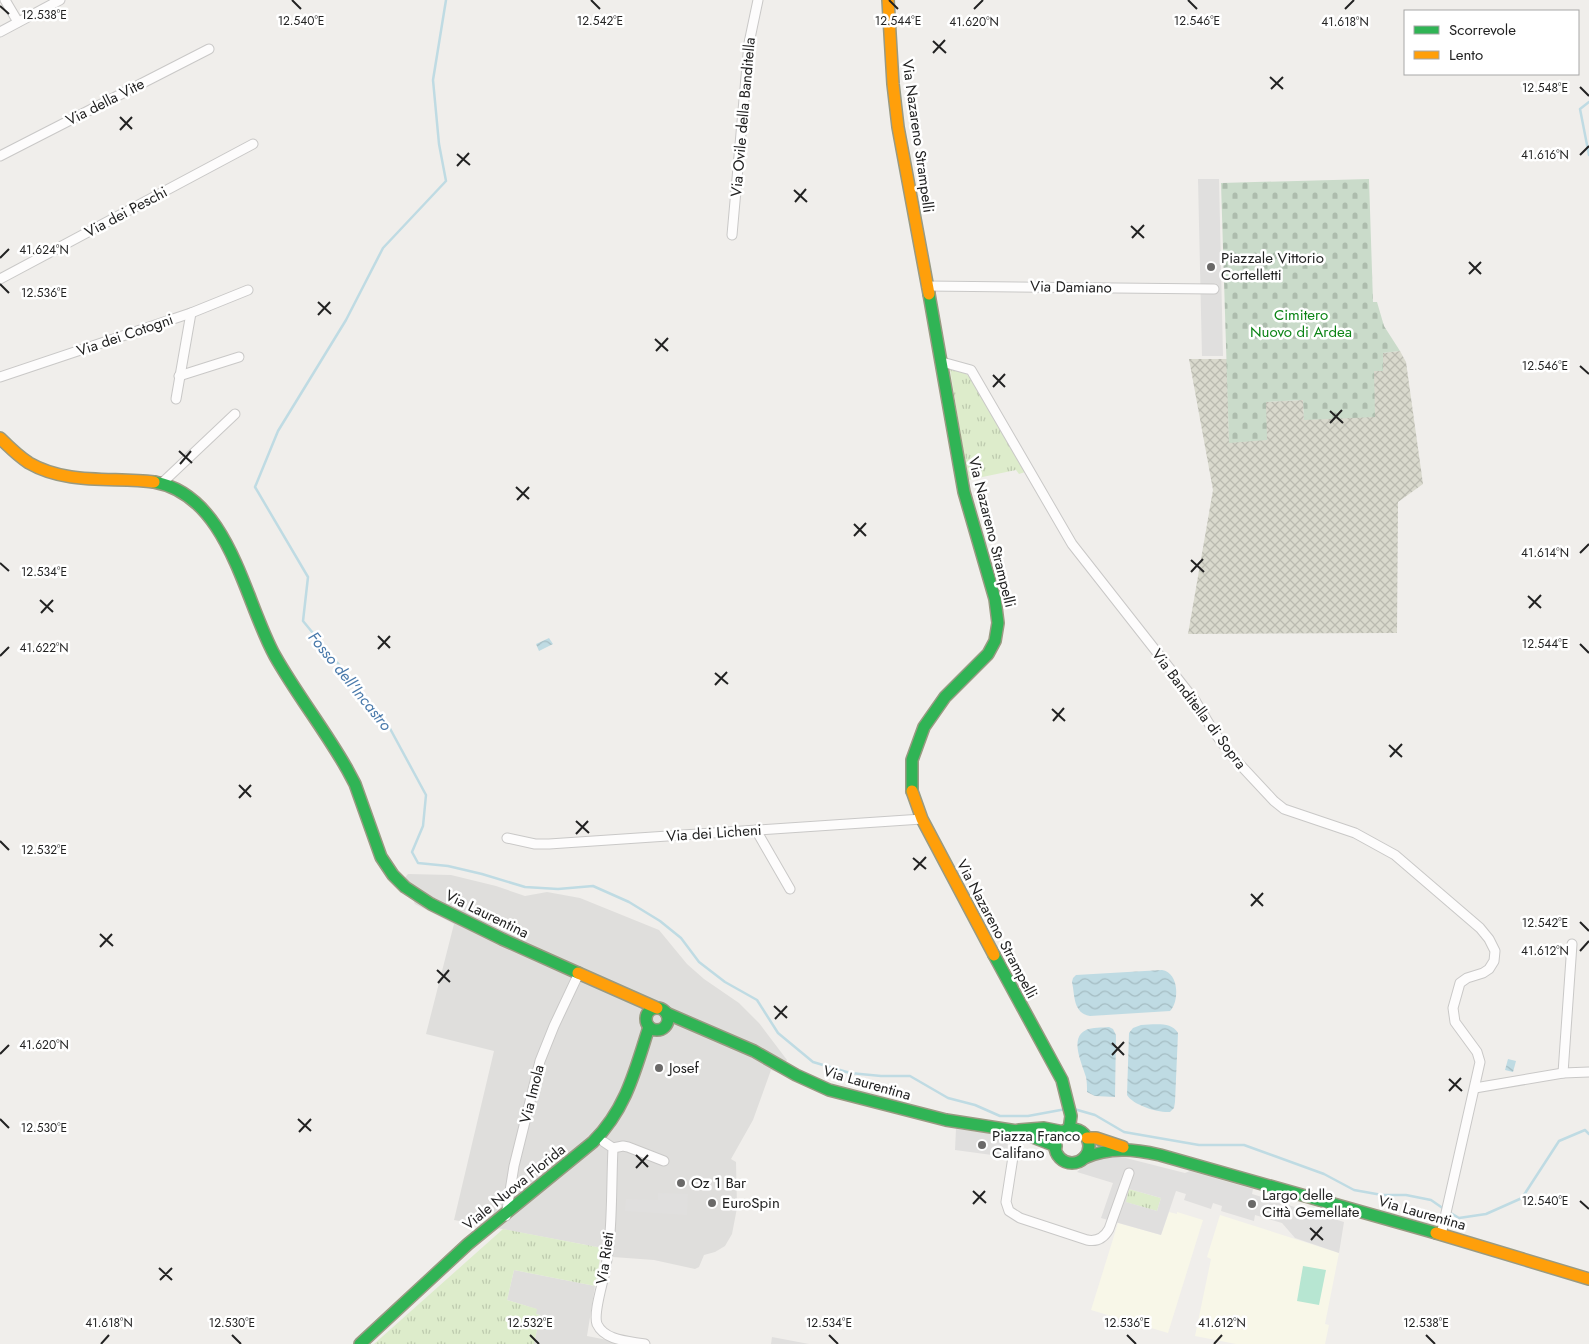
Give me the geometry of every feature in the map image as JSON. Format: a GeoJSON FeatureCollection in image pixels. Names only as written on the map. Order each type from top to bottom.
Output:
{"type":"FeatureCollection","features":[{"type":"Feature","properties":{"kind":"main road","name":"Via Nazareno Strampelli"},"geometry":{"type":"LineString","coordinates":[[888,0],[895,106],[964,492],[995,600],[998,628],[995,641],[988,654],[945,697],[928,719],[917,742],[912,760],[911,784],[915,803],[922,819],[1062,1080],[1071,1116],[1067,1131]]}},
{"type":"Feature","properties":{"kind":"main road"},"geometry":{"type":"LineString","coordinates":[[0,438],[21,459],[46,471],[85,478],[162,483]]}},
{"type":"Feature","properties":{"kind":"main road","name":"Via Laurentina"},"geometry":{"type":"LineString","coordinates":[[162,483],[178,489],[197,503],[212,519],[219,530],[271,649],[335,747],[351,776],[381,858],[400,883],[426,901],[502,939],[594,980],[610,985],[691,1024],[754,1051],[796,1075],[829,1090],[946,1120],[1016,1131],[1056,1146]]}},
{"type":"Feature","properties":{"kind":"main road","name":"Via Laurentina"},"geometry":{"type":"LineString","coordinates":[[594,980],[602,987],[634,1005],[654,1026],[691,1024]]}},
{"type":"Feature","properties":{"kind":"main road"},"geometry":{"type":"LineString","coordinates":[[650,1010],[662,1010],[667,1022],[654,1026],[650,1010]]}},
{"type":"Feature","properties":{"kind":"main road","name":"Viale Nuova Florida"},"geometry":{"type":"LineString","coordinates":[[369,1344],[505,1217],[611,1124],[626,1098],[654,1026]]}},
{"type":"Feature","properties":{"kind":"main road","name":"Viale Nuova Florida"},"geometry":{"type":"LineString","coordinates":[[360,1344],[453,1257],[505,1217],[608,1145],[631,1106],[654,1026]]}},
{"type":"Feature","properties":{"kind":"main road","name":"Via Laurentina"},"geometry":{"type":"LineString","coordinates":[[1016,1131],[1044,1128],[1067,1131]]}},
{"type":"Feature","properties":{"kind":"main road"},"geometry":{"type":"LineString","coordinates":[[1067,1131],[1080,1131],[1087,1138],[1089,1148],[1080,1162],[1068,1163],[1059,1157],[1056,1146],[1060,1136],[1067,1131]]}},
{"type":"Feature","properties":{"kind":"main road","name":"Via Laurentina"},"geometry":{"type":"LineString","coordinates":[[1087,1138],[1096,1138],[1130,1150],[1176,1160],[1441,1234],[1589,1279]]}},
{"type":"Feature","properties":{"kind":"main road","name":"Via Laurentina"},"geometry":{"type":"LineString","coordinates":[[1084,1158],[1100,1151],[1130,1150]]}},
{"type":"Feature","properties":{"kind":"street"},"geometry":{"type":"LineString","coordinates":[[5,0],[18,22]]}},
{"type":"Feature","properties":{"kind":"street"},"geometry":{"type":"LineString","coordinates":[[0,32],[60,0]]}},
{"type":"Feature","properties":{"kind":"street","name":"Via Ovile della Banditella"},"geometry":{"type":"LineString","coordinates":[[732,235],[749,43],[758,0]]}},
{"type":"Feature","properties":{"kind":"street","name":"Via della Vite"},"geometry":{"type":"LineString","coordinates":[[0,156],[209,49]]}},
{"type":"Feature","properties":{"kind":"street","name":"Via dei Peschi"},"geometry":{"type":"LineString","coordinates":[[0,279],[253,144]]}},
{"type":"Feature","properties":{"kind":"street","name":"Via Damiano"},"geometry":{"type":"LineString","coordinates":[[927,286],[1214,289]]}},
{"type":"Feature","properties":{"kind":"street","name":"Via dei Cotogni"},"geometry":{"type":"LineString","coordinates":[[0,377],[191,313],[248,290]]}},
{"type":"Feature","properties":{"kind":"street"},"geometry":{"type":"LineString","coordinates":[[176,399],[191,313]]}},
{"type":"Feature","properties":{"kind":"street"},"geometry":{"type":"LineString","coordinates":[[179,376],[239,357]]}},
{"type":"Feature","properties":{"kind":"street","name":"Via Banditella di Sopra"},"geometry":{"type":"LineString","coordinates":[[942,362],[971,370],[1072,544],[1196,702],[1222,744],[1242,768],[1284,809],[1355,833],[1395,856],[1480,928],[1489,939],[1495,951],[1494,961],[1489,969],[1483,973],[1460,983],[1452,1008],[1455,1022],[1480,1058],[1480,1066],[1441,1234]]}},
{"type":"Feature","properties":{"kind":"street"},"geometry":{"type":"LineString","coordinates":[[162,483],[235,414]]}},
{"type":"Feature","properties":{"kind":"street","name":"Via dei Licheni"},"geometry":{"type":"LineString","coordinates":[[506,838],[535,844],[548,844],[922,819]]}},
{"type":"Feature","properties":{"kind":"street"},"geometry":{"type":"LineString","coordinates":[[756,830],[790,889]]}},
{"type":"Feature","properties":{"kind":"street"},"geometry":{"type":"LineString","coordinates":[[1563,1073],[1572,944]]}},
{"type":"Feature","properties":{"kind":"street","name":"Via Imola"},"geometry":{"type":"LineString","coordinates":[[505,1217],[514,1166],[540,1061],[579,973]]}},
{"type":"Feature","properties":{"kind":"street"},"geometry":{"type":"LineString","coordinates":[[1475,1088],[1563,1073],[1589,1072]]}},
{"type":"Feature","properties":{"kind":"street"},"geometry":{"type":"LineString","coordinates":[[1016,1131],[1006,1202],[1009,1211],[1020,1218],[1087,1240],[1099,1240],[1109,1229],[1129,1173]]}},
{"type":"Feature","properties":{"kind":"street"},"geometry":{"type":"LineString","coordinates":[[608,1145],[628,1147],[664,1161]]}},
{"type":"Feature","properties":{"kind":"street","name":"Via Rieti"},"geometry":{"type":"LineString","coordinates":[[608,1145],[609,1245],[596,1321],[601,1329],[613,1338],[645,1344]]}},
{"type":"Feature","properties":{"kind":"shaded area","name":"Piazzale Vittorio Cortelletti"},"geometry":{"type":"Polygon","coordinates":[[[1198,179],[1219,179],[1223,356],[1202,356],[1198,179]]]}},
{"type":"Feature","properties":{"kind":"shaded area"},"geometry":{"type":"Polygon","coordinates":[[[1400,351],[1406,362],[1423,484],[1398,502],[1397,633],[1188,634],[1213,490],[1189,359],[1227,359],[1229,442],[1266,402],[1303,400],[1304,420],[1374,371],[1383,353],[1400,351]]]}},
{"type":"Feature","properties":{"kind":"shaded area"},"geometry":{"type":"Polygon","coordinates":[[[408,874],[451,875],[496,886],[525,896],[547,892],[580,898],[659,930],[687,964],[704,979],[739,1003],[759,1023],[787,1060],[779,1073],[771,1070],[753,1120],[731,1159],[736,1162],[737,1208],[732,1234],[725,1246],[715,1252],[704,1255],[699,1267],[695,1269],[654,1260],[613,1257],[613,1250],[454,1220],[494,1051],[426,1034],[454,924],[415,904],[404,879],[408,874]]]}},
{"type":"Feature","properties":{"kind":"shaded area","name":"Piazza Franco Califano"},"geometry":{"type":"Polygon","coordinates":[[[956,1129],[1002,1135],[1008,1140],[1007,1157],[955,1150],[956,1129]]]}},
{"type":"Feature","properties":{"kind":"shaded area","name":"Largo delle Città Gemellate"},"geometry":{"type":"Polygon","coordinates":[[[1118,1156],[1185,1173],[1190,1171],[1253,1189],[1252,1194],[1344,1222],[1339,1253],[1295,1238],[1282,1223],[1255,1215],[1254,1221],[1221,1211],[1222,1206],[1213,1203],[1211,1209],[1184,1200],[1186,1194],[1176,1191],[1161,1235],[1101,1218],[1113,1183],[1077,1172],[1091,1158],[1118,1156]],[[1129,1189],[1126,1202],[1157,1211],[1161,1198],[1129,1189]]]}},
{"type":"Feature","properties":{"kind":"shaded area"},"geometry":{"type":"Polygon","coordinates":[[[658,1193],[688,1194],[687,1215],[625,1211],[626,1199],[658,1200],[658,1193]]]}},
{"type":"Feature","properties":{"kind":"shaded area"},"geometry":{"type":"Polygon","coordinates":[[[1169,1212],[1177,1214],[1177,1212],[1203,1220],[1168,1333],[1091,1310],[1118,1223],[1161,1235],[1169,1212]]]}},
{"type":"Feature","properties":{"kind":"shaded area"},"geometry":{"type":"Polygon","coordinates":[[[1220,1215],[1339,1253],[1325,1324],[1329,1325],[1325,1344],[1236,1344],[1195,1336],[1211,1259],[1207,1257],[1220,1215]]]}},
{"type":"Feature","properties":{"kind":"shaded area"},"geometry":{"type":"Polygon","coordinates":[[[514,1270],[595,1286],[587,1336],[628,1344],[534,1344],[540,1315],[536,1314],[536,1309],[507,1300],[514,1270]]]}},
{"type":"Feature","properties":{"kind":"shaded area"},"geometry":{"type":"Polygon","coordinates":[[[772,1337],[809,1344],[771,1344],[772,1337]]]}},
{"type":"Feature","properties":{"kind":"green space","name":"Cimitero Nuovo di Ardea"},"geometry":{"type":"Polygon","coordinates":[[[1369,179],[1373,302],[1377,302],[1384,326],[1400,351],[1383,353],[1383,371],[1374,371],[1375,417],[1304,420],[1303,400],[1266,402],[1267,440],[1229,443],[1221,183],[1369,179]]]}},
{"type":"Feature","properties":{"kind":"green space"},"geometry":{"type":"Polygon","coordinates":[[[950,369],[962,371],[971,378],[1025,472],[1019,474],[1016,470],[968,480],[950,369]]]}},
{"type":"Feature","properties":{"kind":"green space"},"geometry":{"type":"Polygon","coordinates":[[[1129,1189],[1161,1198],[1157,1211],[1125,1202],[1129,1189]]]}},
{"type":"Feature","properties":{"kind":"green space"},"geometry":{"type":"Polygon","coordinates":[[[503,1229],[602,1248],[595,1286],[514,1270],[507,1300],[537,1309],[536,1314],[540,1315],[534,1344],[374,1344],[503,1229]]]}},
{"type":"Feature","properties":{"kind":"green space"},"geometry":{"type":"Polygon","coordinates":[[[1303,1266],[1326,1270],[1319,1305],[1297,1301],[1303,1266]]]}},
{"type":"Feature","properties":{"kind":"water"},"geometry":{"type":"Polygon","coordinates":[[[549,638],[553,644],[539,651],[536,644],[549,638]]]}},
{"type":"Feature","properties":{"kind":"water"},"geometry":{"type":"Polygon","coordinates":[[[1162,970],[1168,972],[1175,982],[1175,1002],[1170,1011],[1090,1016],[1084,1014],[1078,1008],[1072,982],[1076,975],[1162,970]]]}},
{"type":"Feature","properties":{"kind":"water"},"geometry":{"type":"Polygon","coordinates":[[[1141,1025],[1166,1025],[1175,1029],[1178,1033],[1175,1102],[1174,1108],[1170,1112],[1146,1108],[1130,1099],[1127,1095],[1129,1033],[1133,1028],[1141,1025]]]}},
{"type":"Feature","properties":{"kind":"water"},"geometry":{"type":"Polygon","coordinates":[[[1109,1027],[1113,1029],[1116,1035],[1115,1097],[1095,1096],[1087,1092],[1086,1077],[1078,1051],[1078,1039],[1088,1029],[1109,1027]]]}},
{"type":"Feature","properties":{"kind":"water"},"geometry":{"type":"Polygon","coordinates":[[[1508,1059],[1516,1061],[1513,1072],[1505,1070],[1508,1059]]]}},
{"type":"Feature","properties":{"kind":"waterway","name":"Fosso dell'Incastro"},"geometry":{"type":"LineString","coordinates":[[446,0],[433,80],[439,144],[446,181],[383,248],[346,320],[278,431],[255,487],[308,577],[303,621],[387,723],[426,795],[423,826],[412,852],[418,863],[448,866],[525,887],[558,889],[593,886],[629,902],[660,921],[681,938],[699,962],[725,982],[757,1000],[778,1033],[813,1062],[850,1073],[910,1076],[948,1098],[975,1105],[1000,1116],[1028,1116],[1066,1109]]}},
{"type":"Feature","properties":{"kind":"waterway"},"geometry":{"type":"LineString","coordinates":[[1589,102],[1580,109],[1589,155]]}},
{"type":"Feature","properties":{"kind":"waterway","name":"Fosso dell'Incastro"},"geometry":{"type":"LineString","coordinates":[[1074,1109],[1095,1115],[1124,1132],[1199,1145],[1244,1145],[1324,1174],[1354,1190],[1382,1195],[1406,1195],[1431,1200],[1444,1209]]}},
{"type":"Feature","properties":{"kind":"waterway","name":"Fosso dell'Incastro"},"geometry":{"type":"LineString","coordinates":[[1449,1212],[1459,1218],[1486,1214],[1522,1198],[1559,1141],[1585,1130],[1589,1134]]}},
{"type":"Feature","properties":{"kind":"traffic: fast"},"geometry":{"type":"LineString","coordinates":[[912,791],[912,760],[924,727],[945,697],[988,654],[995,641],[998,623],[995,599],[964,492],[929,294]]}},
{"type":"Feature","properties":{"kind":"traffic: fast"},"geometry":{"type":"LineString","coordinates":[[154,482],[179,491],[200,507],[217,528],[231,553],[275,656],[355,784],[381,857],[393,875],[405,887],[431,904],[502,939],[578,973]]}},
{"type":"Feature","properties":{"kind":"traffic: fast"},"geometry":{"type":"LineString","coordinates":[[994,955],[1062,1080],[1071,1116],[1069,1130]]}},
{"type":"Feature","properties":{"kind":"traffic: fast"},"geometry":{"type":"LineString","coordinates":[[657,1008],[665,1011],[668,1019],[665,1027],[657,1030],[649,1027],[646,1019],[649,1011],[657,1008]]}},
{"type":"Feature","properties":{"kind":"traffic: fast"},"geometry":{"type":"LineString","coordinates":[[666,1013],[754,1051],[796,1075],[829,1090],[946,1120],[1017,1131],[1056,1146]]}},
{"type":"Feature","properties":{"kind":"traffic: fast"},"geometry":{"type":"LineString","coordinates":[[360,1344],[468,1244],[593,1142],[622,1103],[634,1074],[649,1027]]}},
{"type":"Feature","properties":{"kind":"traffic: fast"},"geometry":{"type":"LineString","coordinates":[[1019,1130],[1044,1128],[1064,1132]]}},
{"type":"Feature","properties":{"kind":"traffic: fast"},"geometry":{"type":"LineString","coordinates":[[1072,1129],[1084,1134],[1089,1146],[1084,1158],[1072,1163],[1060,1158],[1055,1146],[1060,1134],[1072,1129]]}},
{"type":"Feature","properties":{"kind":"traffic: fast"},"geometry":{"type":"LineString","coordinates":[[1084,1158],[1103,1152],[1122,1150],[1160,1155],[1436,1233]]}},
{"type":"Feature","properties":{"kind":"traffic: slow"},"geometry":{"type":"LineString","coordinates":[[888,0],[893,84],[898,127],[929,294]]}},
{"type":"Feature","properties":{"kind":"traffic: slow"},"geometry":{"type":"LineString","coordinates":[[0,438],[29,463],[59,475],[90,479],[154,482]]}},
{"type":"Feature","properties":{"kind":"traffic: slow"},"geometry":{"type":"LineString","coordinates":[[912,791],[922,819],[994,955]]}},
{"type":"Feature","properties":{"kind":"traffic: slow"},"geometry":{"type":"LineString","coordinates":[[578,973],[657,1008]]}},
{"type":"Feature","properties":{"kind":"traffic: slow"},"geometry":{"type":"LineString","coordinates":[[1087,1138],[1096,1138],[1123,1147]]}},
{"type":"Feature","properties":{"kind":"traffic: slow"},"geometry":{"type":"LineString","coordinates":[[1436,1233],[1589,1279]]}},
{"type":"Feature","properties":{"kind":"place","name":"Piazzale Vittorio Cortelletti"},"geometry":{"type":"Point","coordinates":[1211,267]}},
{"type":"Feature","properties":{"kind":"place","name":"Josef"},"geometry":{"type":"Point","coordinates":[659,1068]}},
{"type":"Feature","properties":{"kind":"place","name":"Piazza Franco Califano"},"geometry":{"type":"Point","coordinates":[982,1145]}},
{"type":"Feature","properties":{"kind":"place","name":"Oz 1 Bar"},"geometry":{"type":"Point","coordinates":[681,1183]}},
{"type":"Feature","properties":{"kind":"place","name":"EuroSpin"},"geometry":{"type":"Point","coordinates":[712,1203]}},
{"type":"Feature","properties":{"kind":"place","name":"Largo delle Città Gemellate"},"geometry":{"type":"Point","coordinates":[1252,1204]}}]}
